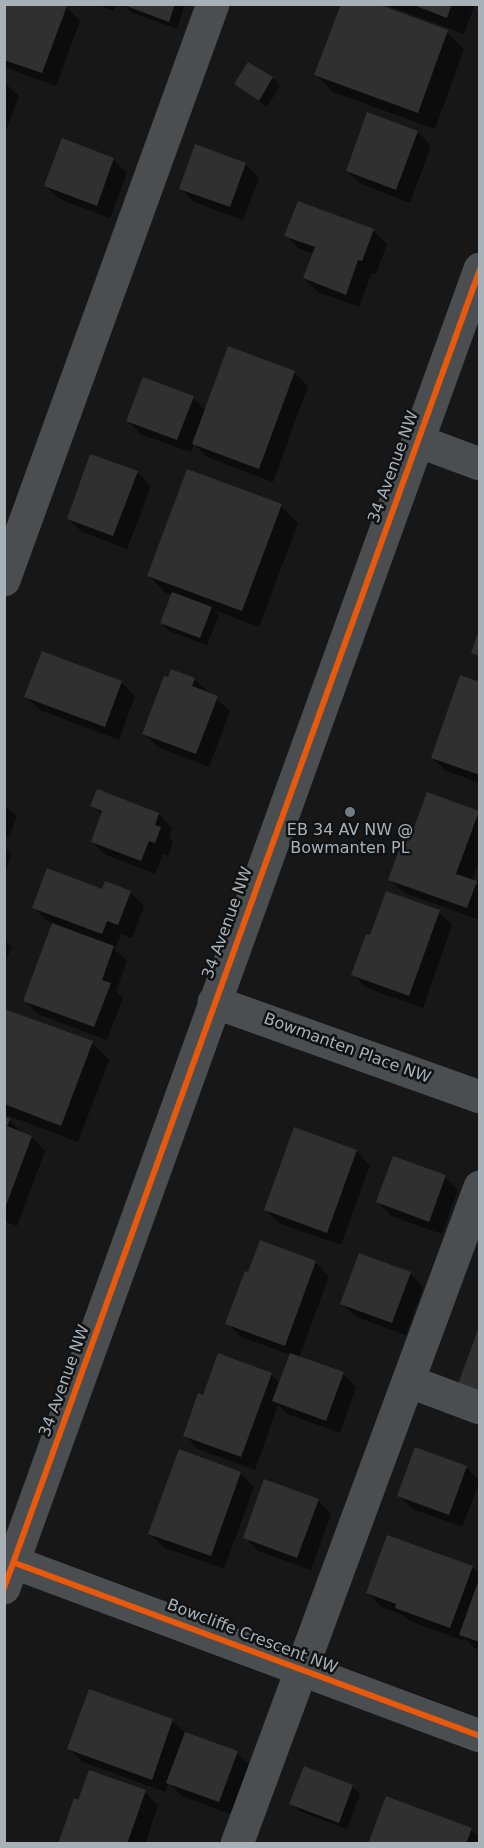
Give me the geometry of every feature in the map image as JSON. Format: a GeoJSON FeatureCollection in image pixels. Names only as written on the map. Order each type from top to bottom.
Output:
{"type":"FeatureCollection","features":[{"type":"Feature","properties":{"kind":"street"},"geometry":{"type":"LineString","coordinates":[[4,580],[213,4]]}},
{"type":"Feature","properties":{"kind":"street","name":"34 Avenue NW"},"geometry":{"type":"LineString","coordinates":[[10,1575],[214,1002],[480,269]]}},
{"type":"Feature","properties":{"kind":"street"},"geometry":{"type":"LineString","coordinates":[[418,441],[480,464]]}},
{"type":"Feature","properties":{"kind":"street","name":"Bowmanten Place NW"},"geometry":{"type":"LineString","coordinates":[[214,1002],[480,1097]]}},
{"type":"Feature","properties":{"kind":"street"},"geometry":{"type":"LineString","coordinates":[[237,1844],[480,1187]]}},
{"type":"Feature","properties":{"kind":"street"},"geometry":{"type":"LineString","coordinates":[[408,1382],[480,1408]]}},
{"type":"Feature","properties":{"kind":"street","name":"Bowcliffe Crescent NW"},"geometry":{"type":"LineString","coordinates":[[10,1575],[301,1670],[480,1736]]}},
{"type":"Feature","properties":{"kind":"building"},"geometry":{"type":"Polygon","coordinates":[[[4,4],[63,4],[67,6],[42,73],[4,60],[4,4]]]}},
{"type":"Feature","properties":{"kind":"building"},"geometry":{"type":"Polygon","coordinates":[[[121,4],[175,4],[169,22],[121,4]]]}},
{"type":"Feature","properties":{"kind":"building"},"geometry":{"type":"Polygon","coordinates":[[[341,4],[378,4],[448,30],[418,113],[314,75],[341,4]]]}},
{"type":"Feature","properties":{"kind":"building"},"geometry":{"type":"Polygon","coordinates":[[[411,4],[452,4],[447,18],[411,4]]]}},
{"type":"Feature","properties":{"kind":"building"},"geometry":{"type":"Polygon","coordinates":[[[248,62],[273,77],[259,101],[234,84],[248,62]]]}},
{"type":"Feature","properties":{"kind":"building"},"geometry":{"type":"Polygon","coordinates":[[[367,112],[418,131],[396,190],[346,171],[367,112]]]}},
{"type":"Feature","properties":{"kind":"building"},"geometry":{"type":"Polygon","coordinates":[[[62,138],[114,158],[97,206],[44,186],[62,138]]]}},
{"type":"Feature","properties":{"kind":"building"},"geometry":{"type":"Polygon","coordinates":[[[195,144],[246,163],[230,207],[179,189],[195,144]]]}},
{"type":"Feature","properties":{"kind":"building"},"geometry":{"type":"Polygon","coordinates":[[[298,201],[374,229],[362,261],[358,260],[346,295],[303,278],[315,247],[284,236],[298,201]]]}},
{"type":"Feature","properties":{"kind":"building"},"geometry":{"type":"Polygon","coordinates":[[[228,346],[295,371],[259,469],[192,444],[228,346]]]}},
{"type":"Feature","properties":{"kind":"building"},"geometry":{"type":"Polygon","coordinates":[[[143,377],[194,396],[177,440],[126,421],[143,377]]]}},
{"type":"Feature","properties":{"kind":"building"},"geometry":{"type":"Polygon","coordinates":[[[90,454],[138,471],[113,536],[67,519],[90,454]]]}},
{"type":"Feature","properties":{"kind":"building"},"geometry":{"type":"Polygon","coordinates":[[[187,469],[282,504],[242,611],[147,576],[187,469]]]}},
{"type":"Feature","properties":{"kind":"building"},"geometry":{"type":"Polygon","coordinates":[[[172,592],[212,607],[200,638],[160,623],[172,592]]]}},
{"type":"Feature","properties":{"kind":"building"},"geometry":{"type":"Polygon","coordinates":[[[480,630],[480,656],[471,653],[480,630]]]}},
{"type":"Feature","properties":{"kind":"building"},"geometry":{"type":"Polygon","coordinates":[[[42,651],[122,681],[105,727],[24,697],[42,651]]]}},
{"type":"Feature","properties":{"kind":"building"},"geometry":{"type":"Polygon","coordinates":[[[171,669],[195,678],[192,686],[218,696],[196,754],[142,734],[164,676],[168,677],[171,669]]]}},
{"type":"Feature","properties":{"kind":"building"},"geometry":{"type":"Polygon","coordinates":[[[460,675],[480,682],[480,775],[431,758],[460,675]]]}},
{"type":"Feature","properties":{"kind":"building"},"geometry":{"type":"Polygon","coordinates":[[[97,789],[159,813],[155,825],[161,827],[155,843],[149,841],[141,861],[91,842],[102,811],[90,806],[97,789]]]}},
{"type":"Feature","properties":{"kind":"building"},"geometry":{"type":"Polygon","coordinates":[[[427,792],[479,811],[456,874],[477,881],[467,908],[388,880],[403,839],[409,841],[427,792]]]}},
{"type":"Feature","properties":{"kind":"building"},"geometry":{"type":"Polygon","coordinates":[[[47,868],[102,889],[105,881],[131,891],[118,925],[107,921],[102,934],[32,908],[47,868]]]}},
{"type":"Feature","properties":{"kind":"building"},"geometry":{"type":"Polygon","coordinates":[[[386,891],[440,910],[409,996],[351,975],[366,934],[370,935],[386,891]]]}},
{"type":"Feature","properties":{"kind":"building"},"geometry":{"type":"Polygon","coordinates":[[[52,923],[114,946],[102,980],[111,983],[94,1027],[23,1001],[52,923]]]}},
{"type":"Feature","properties":{"kind":"building"},"geometry":{"type":"Polygon","coordinates":[[[4,1009],[93,1041],[61,1126],[4,1104],[4,1009]]]}},
{"type":"Feature","properties":{"kind":"building"},"geometry":{"type":"Polygon","coordinates":[[[4,1117],[10,1119],[7,1126],[32,1136],[5,1208],[4,1117]]]}},
{"type":"Feature","properties":{"kind":"building"},"geometry":{"type":"Polygon","coordinates":[[[294,1127],[357,1150],[327,1233],[264,1210],[294,1127]]]}},
{"type":"Feature","properties":{"kind":"building"},"geometry":{"type":"Polygon","coordinates":[[[393,1156],[446,1175],[429,1222],[376,1202],[393,1156]]]}},
{"type":"Feature","properties":{"kind":"building"},"geometry":{"type":"Polygon","coordinates":[[[260,1240],[316,1261],[285,1346],[225,1324],[245,1271],[248,1272],[260,1240]]]}},
{"type":"Feature","properties":{"kind":"building"},"geometry":{"type":"Polygon","coordinates":[[[359,1253],[411,1272],[392,1323],[340,1304],[359,1253]]]}},
{"type":"Feature","properties":{"kind":"building"},"geometry":{"type":"Polygon","coordinates":[[[480,1327],[480,1404],[454,1395],[480,1327]]]}},
{"type":"Feature","properties":{"kind":"building"},"geometry":{"type":"Polygon","coordinates":[[[218,1353],[272,1373],[241,1457],[183,1436],[198,1393],[203,1395],[218,1353]]]}},
{"type":"Feature","properties":{"kind":"building"},"geometry":{"type":"Polygon","coordinates":[[[290,1353],[344,1372],[326,1421],[272,1401],[290,1353]]]}},
{"type":"Feature","properties":{"kind":"building"},"geometry":{"type":"Polygon","coordinates":[[[415,1447],[467,1466],[449,1515],[397,1496],[415,1447]]]}},
{"type":"Feature","properties":{"kind":"building"},"geometry":{"type":"Polygon","coordinates":[[[179,1449],[241,1472],[211,1556],[148,1534],[179,1449]]]}},
{"type":"Feature","properties":{"kind":"building"},"geometry":{"type":"Polygon","coordinates":[[[264,1479],[319,1499],[297,1558],[243,1538],[264,1479]]]}},
{"type":"Feature","properties":{"kind":"building"},"geometry":{"type":"Polygon","coordinates":[[[387,1535],[473,1566],[450,1628],[395,1608],[396,1604],[366,1593],[387,1535]]]}},
{"type":"Feature","properties":{"kind":"building"},"geometry":{"type":"Polygon","coordinates":[[[480,1579],[480,1642],[459,1635],[480,1579]]]}},
{"type":"Feature","properties":{"kind":"building"},"geometry":{"type":"Polygon","coordinates":[[[89,1689],[173,1719],[152,1780],[67,1749],[89,1689]]]}},
{"type":"Feature","properties":{"kind":"building"},"geometry":{"type":"Polygon","coordinates":[[[185,1732],[238,1751],[219,1802],[166,1783],[185,1732]]]}},
{"type":"Feature","properties":{"kind":"building"},"geometry":{"type":"Polygon","coordinates":[[[304,1766],[353,1785],[339,1823],[289,1804],[304,1766]]]}},
{"type":"Feature","properties":{"kind":"building"},"geometry":{"type":"Polygon","coordinates":[[[89,1770],[146,1790],[127,1844],[58,1844],[74,1798],[78,1800],[89,1770]]]}},
{"type":"Feature","properties":{"kind":"building"},"geometry":{"type":"Polygon","coordinates":[[[386,1796],[472,1828],[466,1844],[368,1844],[386,1796]]]}},
{"type":"Feature","properties":{"kind":"cycle path"},"geometry":{"type":"LineString","coordinates":[[4,1588],[480,269]]}},
{"type":"Feature","properties":{"kind":"cycle path"},"geometry":{"type":"LineString","coordinates":[[15,1563],[480,1736]]}},
{"type":"Feature","properties":{"kind":"place","name":"EB 34 AV NW @ Bowmanten PL"},"geometry":{"type":"Point","coordinates":[350,812]}}]}
